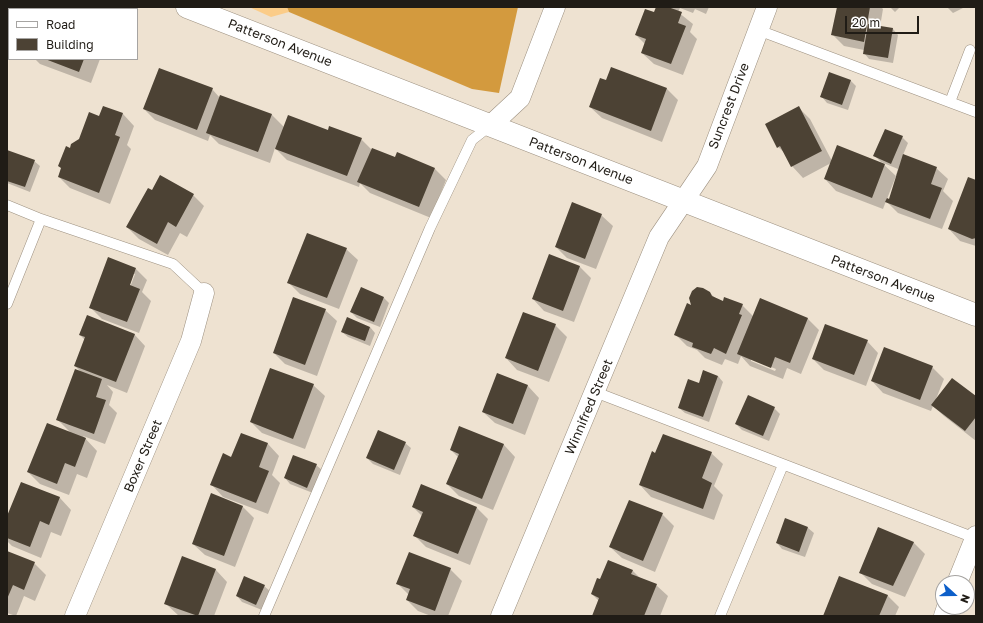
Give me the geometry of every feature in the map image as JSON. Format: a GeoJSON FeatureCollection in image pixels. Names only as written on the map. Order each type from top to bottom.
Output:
{"type":"FeatureCollection","features":[{"type":"Feature","properties":{"kind":"street","name":"Patterson Avenue"},"geometry":{"type":"LineString","coordinates":[[187,7],[976,315]]}},
{"type":"Feature","properties":{"kind":"street"},"geometry":{"type":"LineString","coordinates":[[491,125],[520,98],[555,7]]}},
{"type":"Feature","properties":{"kind":"street","name":"Suncrest Drive"},"geometry":{"type":"LineString","coordinates":[[682,200],[707,166],[767,7]]}},
{"type":"Feature","properties":{"kind":"street","name":"Winnifred Street"},"geometry":{"type":"LineString","coordinates":[[501,616],[658,237],[682,200]]}},
{"type":"Feature","properties":{"kind":"street","name":"Boxer Street"},"geometry":{"type":"LineString","coordinates":[[75,616],[191,340],[204,293]]}},
{"type":"Feature","properties":{"kind":"street"},"geometry":{"type":"LineString","coordinates":[[960,575],[976,537]]}},
{"type":"Feature","properties":{"kind":"lane"},"geometry":{"type":"LineString","coordinates":[[758,30],[976,112]]}},
{"type":"Feature","properties":{"kind":"lane"},"geometry":{"type":"LineString","coordinates":[[950,102],[970,50]]}},
{"type":"Feature","properties":{"kind":"lane"},"geometry":{"type":"LineString","coordinates":[[264,616],[430,228],[472,140],[491,125]]}},
{"type":"Feature","properties":{"kind":"lane"},"geometry":{"type":"LineString","coordinates":[[7,205],[41,219],[173,264],[204,293]]}},
{"type":"Feature","properties":{"kind":"lane"},"geometry":{"type":"LineString","coordinates":[[7,304],[41,219]]}},
{"type":"Feature","properties":{"kind":"lane"},"geometry":{"type":"LineString","coordinates":[[595,392],[783,466],[976,537]]}},
{"type":"Feature","properties":{"kind":"lane"},"geometry":{"type":"LineString","coordinates":[[720,616],[783,466]]}},
{"type":"Feature","properties":{"kind":"shaded area"},"geometry":{"type":"Polygon","coordinates":[[[249,7],[287,7],[289,12],[271,17],[249,7]]]}},
{"type":"Feature","properties":{"kind":"shaded area"},"geometry":{"type":"Polygon","coordinates":[[[287,7],[518,7],[499,93],[472,89],[289,12],[287,7]]]}},
{"type":"Feature","properties":{"kind":"building"},"geometry":{"type":"Polygon","coordinates":[[[656,7],[668,7],[682,12],[678,23],[686,26],[671,64],[641,53],[646,39],[635,35],[645,9],[654,12],[656,7]]]}},
{"type":"Feature","properties":{"kind":"building"},"geometry":{"type":"Polygon","coordinates":[[[837,7],[870,7],[864,42],[831,35],[837,7]]]}},
{"type":"Feature","properties":{"kind":"building"},"geometry":{"type":"Polygon","coordinates":[[[868,24],[893,28],[888,58],[863,54],[868,24]]]}},
{"type":"Feature","properties":{"kind":"building"},"geometry":{"type":"Polygon","coordinates":[[[48,60],[84,60],[79,72],[48,60]]]}},
{"type":"Feature","properties":{"kind":"building"},"geometry":{"type":"Polygon","coordinates":[[[611,67],[667,88],[651,131],[589,107],[600,78],[606,80],[611,67]]]}},
{"type":"Feature","properties":{"kind":"building"},"geometry":{"type":"Polygon","coordinates":[[[159,68],[213,88],[197,130],[143,109],[159,68]]]}},
{"type":"Feature","properties":{"kind":"building"},"geometry":{"type":"Polygon","coordinates":[[[829,72],[851,80],[842,105],[820,97],[829,72]]]}},
{"type":"Feature","properties":{"kind":"building"},"geometry":{"type":"Polygon","coordinates":[[[220,95],[272,114],[258,152],[206,133],[220,95]]]}},
{"type":"Feature","properties":{"kind":"building"},"geometry":{"type":"Polygon","coordinates":[[[103,106],[123,113],[115,135],[120,137],[99,193],[58,177],[61,168],[58,166],[66,146],[70,148],[71,144],[79,139],[89,112],[99,116],[103,106]]]}},
{"type":"Feature","properties":{"kind":"building"},"geometry":{"type":"Polygon","coordinates":[[[799,106],[822,151],[791,167],[780,146],[777,148],[765,124],[799,106]]]}},
{"type":"Feature","properties":{"kind":"building"},"geometry":{"type":"Polygon","coordinates":[[[288,115],[328,130],[329,126],[362,138],[347,176],[275,149],[288,115]]]}},
{"type":"Feature","properties":{"kind":"building"},"geometry":{"type":"Polygon","coordinates":[[[885,129],[903,136],[891,164],[873,156],[885,129]]]}},
{"type":"Feature","properties":{"kind":"building"},"geometry":{"type":"Polygon","coordinates":[[[837,145],[885,164],[872,198],[824,179],[837,145]]]}},
{"type":"Feature","properties":{"kind":"building"},"geometry":{"type":"Polygon","coordinates":[[[372,148],[395,157],[397,152],[435,168],[419,207],[357,182],[372,148]]]}},
{"type":"Feature","properties":{"kind":"building"},"geometry":{"type":"Polygon","coordinates":[[[7,150],[35,160],[25,187],[7,181],[7,150]]]}},
{"type":"Feature","properties":{"kind":"building"},"geometry":{"type":"Polygon","coordinates":[[[903,154],[937,167],[931,184],[942,188],[930,219],[885,202],[887,198],[889,199],[903,154]]]}},
{"type":"Feature","properties":{"kind":"building"},"geometry":{"type":"Polygon","coordinates":[[[160,175],[194,194],[176,227],[168,222],[157,244],[126,227],[148,188],[152,190],[160,175]]]}},
{"type":"Feature","properties":{"kind":"building"},"geometry":{"type":"Polygon","coordinates":[[[968,177],[976,180],[976,238],[972,239],[948,229],[968,177]]]}},
{"type":"Feature","properties":{"kind":"building"},"geometry":{"type":"Polygon","coordinates":[[[572,202],[602,214],[585,259],[555,247],[572,202]]]}},
{"type":"Feature","properties":{"kind":"building"},"geometry":{"type":"Polygon","coordinates":[[[307,233],[347,248],[327,298],[287,283],[307,233]]]}},
{"type":"Feature","properties":{"kind":"building"},"geometry":{"type":"Polygon","coordinates":[[[549,254],[580,266],[563,311],[532,299],[549,254]]]}},
{"type":"Feature","properties":{"kind":"building"},"geometry":{"type":"Polygon","coordinates":[[[108,257],[136,268],[130,285],[140,289],[127,322],[89,308],[108,257]]]}},
{"type":"Feature","properties":{"kind":"building"},"geometry":{"type":"Polygon","coordinates":[[[361,287],[384,297],[374,322],[350,312],[361,287]]]}},
{"type":"Feature","properties":{"kind":"building"},"geometry":{"type":"Polygon","coordinates":[[[697,287],[703,288],[710,292],[712,296],[723,301],[724,297],[743,304],[739,314],[742,315],[726,354],[714,348],[711,354],[692,347],[693,343],[674,335],[687,303],[691,305],[689,298],[692,291],[697,287]]]}},
{"type":"Feature","properties":{"kind":"building"},"geometry":{"type":"Polygon","coordinates":[[[293,297],[326,309],[305,365],[273,353],[293,297]]]}},
{"type":"Feature","properties":{"kind":"building"},"geometry":{"type":"Polygon","coordinates":[[[760,298],[808,318],[790,363],[775,357],[771,368],[737,354],[760,298]]]}},
{"type":"Feature","properties":{"kind":"building"},"geometry":{"type":"Polygon","coordinates":[[[523,312],[556,324],[538,371],[505,358],[523,312]]]}},
{"type":"Feature","properties":{"kind":"building"},"geometry":{"type":"Polygon","coordinates":[[[87,315],[135,334],[116,382],[74,366],[85,337],[79,335],[87,315]]]}},
{"type":"Feature","properties":{"kind":"building"},"geometry":{"type":"Polygon","coordinates":[[[347,317],[370,327],[365,341],[341,332],[347,317]]]}},
{"type":"Feature","properties":{"kind":"building"},"geometry":{"type":"Polygon","coordinates":[[[825,324],[868,340],[854,375],[812,359],[825,324]]]}},
{"type":"Feature","properties":{"kind":"building"},"geometry":{"type":"Polygon","coordinates":[[[884,347],[933,366],[920,400],[871,381],[884,347]]]}},
{"type":"Feature","properties":{"kind":"building"},"geometry":{"type":"Polygon","coordinates":[[[270,368],[314,384],[293,439],[250,422],[270,368]]]}},
{"type":"Feature","properties":{"kind":"building"},"geometry":{"type":"Polygon","coordinates":[[[75,369],[102,379],[96,397],[106,400],[94,434],[56,420],[75,369]]]}},
{"type":"Feature","properties":{"kind":"building"},"geometry":{"type":"Polygon","coordinates":[[[703,370],[718,376],[703,417],[678,408],[688,379],[699,383],[703,370]]]}},
{"type":"Feature","properties":{"kind":"building"},"geometry":{"type":"Polygon","coordinates":[[[497,373],[528,385],[513,424],[482,412],[497,373]]]}},
{"type":"Feature","properties":{"kind":"building"},"geometry":{"type":"Polygon","coordinates":[[[952,378],[976,396],[976,417],[965,431],[931,405],[952,378]]]}},
{"type":"Feature","properties":{"kind":"building"},"geometry":{"type":"Polygon","coordinates":[[[748,395],[775,407],[763,436],[735,424],[748,395]]]}},
{"type":"Feature","properties":{"kind":"building"},"geometry":{"type":"Polygon","coordinates":[[[47,423],[86,438],[75,467],[65,463],[57,484],[27,472],[47,423]]]}},
{"type":"Feature","properties":{"kind":"building"},"geometry":{"type":"Polygon","coordinates":[[[459,426],[504,444],[482,499],[446,484],[459,454],[450,450],[459,426]]]}},
{"type":"Feature","properties":{"kind":"building"},"geometry":{"type":"Polygon","coordinates":[[[378,430],[406,442],[394,470],[366,458],[378,430]]]}},
{"type":"Feature","properties":{"kind":"building"},"geometry":{"type":"Polygon","coordinates":[[[241,433],[268,443],[259,467],[269,471],[256,503],[210,485],[223,453],[231,457],[241,433]]]}},
{"type":"Feature","properties":{"kind":"building"},"geometry":{"type":"Polygon","coordinates":[[[663,434],[712,452],[702,478],[712,483],[703,509],[639,485],[652,451],[655,453],[663,434]]]}},
{"type":"Feature","properties":{"kind":"building"},"geometry":{"type":"Polygon","coordinates":[[[293,455],[317,464],[307,488],[284,478],[293,455]]]}},
{"type":"Feature","properties":{"kind":"building"},"geometry":{"type":"Polygon","coordinates":[[[21,482],[60,497],[49,525],[40,521],[30,547],[7,538],[7,516],[21,482]]]}},
{"type":"Feature","properties":{"kind":"building"},"geometry":{"type":"Polygon","coordinates":[[[421,484],[477,507],[458,554],[413,536],[423,512],[412,507],[421,484]]]}},
{"type":"Feature","properties":{"kind":"building"},"geometry":{"type":"Polygon","coordinates":[[[211,493],[243,506],[224,556],[192,544],[211,493]]]}},
{"type":"Feature","properties":{"kind":"building"},"geometry":{"type":"Polygon","coordinates":[[[629,500],[663,513],[643,561],[609,547],[629,500]]]}},
{"type":"Feature","properties":{"kind":"building"},"geometry":{"type":"Polygon","coordinates":[[[785,518],[808,527],[799,552],[776,543],[785,518]]]}},
{"type":"Feature","properties":{"kind":"building"},"geometry":{"type":"Polygon","coordinates":[[[878,527],[914,542],[893,586],[859,573],[878,527]]]}},
{"type":"Feature","properties":{"kind":"building"},"geometry":{"type":"Polygon","coordinates":[[[7,551],[35,562],[24,590],[13,585],[7,599],[7,551]]]}},
{"type":"Feature","properties":{"kind":"building"},"geometry":{"type":"Polygon","coordinates":[[[409,552],[451,568],[435,611],[406,600],[410,589],[396,584],[409,552]]]}},
{"type":"Feature","properties":{"kind":"building"},"geometry":{"type":"Polygon","coordinates":[[[182,556],[216,569],[198,616],[164,604],[182,556]]]}},
{"type":"Feature","properties":{"kind":"building"},"geometry":{"type":"Polygon","coordinates":[[[608,560],[633,570],[631,574],[657,584],[644,616],[592,616],[599,598],[591,594],[597,578],[600,579],[608,560]]]}},
{"type":"Feature","properties":{"kind":"building"},"geometry":{"type":"Polygon","coordinates":[[[244,576],[265,585],[256,605],[236,596],[244,576]]]}},
{"type":"Feature","properties":{"kind":"building"},"geometry":{"type":"Polygon","coordinates":[[[839,576],[888,595],[879,616],[823,616],[839,576]]]}}]}
